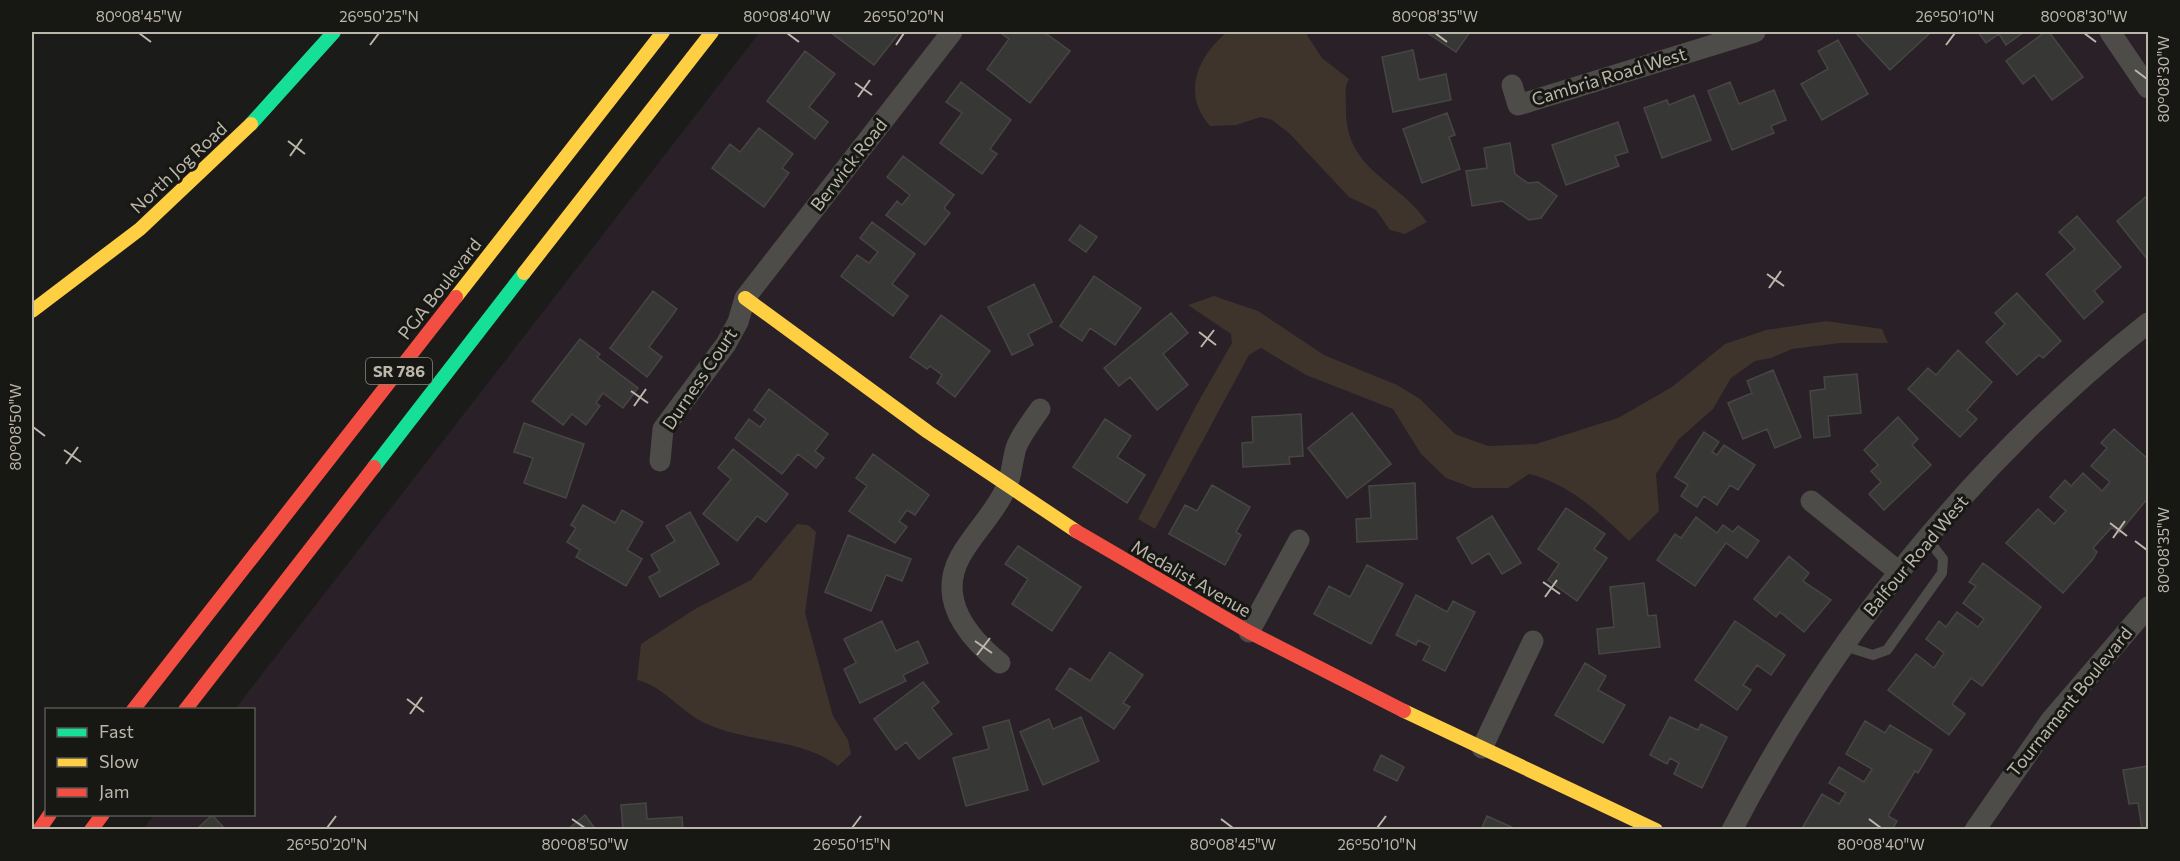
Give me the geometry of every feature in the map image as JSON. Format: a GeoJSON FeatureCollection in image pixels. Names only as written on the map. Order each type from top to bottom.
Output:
{"type":"FeatureCollection","features":[{"type":"Feature","properties":{"kind":"main road","name":"North Jog Road"},"geometry":{"type":"LineString","coordinates":[[32,311],[140,229],[244,132],[334,32]]}},
{"type":"Feature","properties":{"kind":"main road","name":"PGA Boulevard"},"geometry":{"type":"LineString","coordinates":[[135,708],[663,32]]}},
{"type":"Feature","properties":{"kind":"main road","name":"SR 786"},"geometry":{"type":"LineString","coordinates":[[187,708],[712,32]]}},
{"type":"Feature","properties":{"kind":"main road","name":"Medalist Avenue"},"geometry":{"type":"LineString","coordinates":[[745,298],[908,420],[1007,488],[1123,560],[1249,632],[1360,690],[1482,748],[1612,820],[1656,830]]}},
{"type":"Feature","properties":{"kind":"main road"},"geometry":{"type":"LineString","coordinates":[[39,830],[50,816]]}},
{"type":"Feature","properties":{"kind":"main road"},"geometry":{"type":"LineString","coordinates":[[92,830],[102,816]]}},
{"type":"Feature","properties":{"kind":"street","name":"Berwick Road"},"geometry":{"type":"LineString","coordinates":[[745,298],[952,32]]}},
{"type":"Feature","properties":{"kind":"street"},"geometry":{"type":"LineString","coordinates":[[2110,32],[2148,88]]}},
{"type":"Feature","properties":{"kind":"street","name":"Cambria Road West"},"geometry":{"type":"LineString","coordinates":[[1512,85],[1518,105],[1742,34]]}},
{"type":"Feature","properties":{"kind":"street","name":"Durness Court"},"geometry":{"type":"LineString","coordinates":[[660,461],[663,429],[726,344],[738,322],[745,298]]}},
{"type":"Feature","properties":{"kind":"street","name":"Balfour Road West"},"geometry":{"type":"LineString","coordinates":[[1732,830],[1781,742],[1844,646],[1899,572],[2001,456],[2060,398],[2148,323]]}},
{"type":"Feature","properties":{"kind":"street"},"geometry":{"type":"LineString","coordinates":[[999,663],[978,646],[962,624],[953,600],[952,583],[960,558],[1007,488],[1017,447],[1040,408]]}},
{"type":"Feature","properties":{"kind":"street"},"geometry":{"type":"LineString","coordinates":[[1811,501],[1899,572]]}},
{"type":"Feature","properties":{"kind":"street"},"geometry":{"type":"LineString","coordinates":[[1249,632],[1299,540]]}},
{"type":"Feature","properties":{"kind":"street","name":"Tournament Boulevard"},"geometry":{"type":"LineString","coordinates":[[1975,830],[2051,720],[2148,608]]}},
{"type":"Feature","properties":{"kind":"street"},"geometry":{"type":"LineString","coordinates":[[1482,748],[1533,641]]}},
{"type":"Feature","properties":{"kind":"lane"},"geometry":{"type":"LineString","coordinates":[[1844,646],[1873,655],[1887,650],[1942,573],[1943,559],[1927,538]]}},
{"type":"Feature","properties":{"kind":"shaded area"},"geometry":{"type":"Polygon","coordinates":[[[760,32],[2148,32],[2148,829],[142,830],[153,816],[255,816],[255,708],[236,708],[760,32]]]}},
{"type":"Feature","properties":{"kind":"shaded area"},"geometry":{"type":"Polygon","coordinates":[[[1227,32],[1305,32],[1322,58],[1349,79],[1346,89],[1348,128],[1363,160],[1415,207],[1427,222],[1405,234],[1390,230],[1376,210],[1349,197],[1289,133],[1272,120],[1261,117],[1236,125],[1210,126],[1201,114],[1196,101],[1197,76],[1208,52],[1227,32]]]}},
{"type":"Feature","properties":{"kind":"shaded area"},"geometry":{"type":"Polygon","coordinates":[[[1214,296],[1258,311],[1324,355],[1397,385],[1420,399],[1455,434],[1488,446],[1536,444],[1618,418],[1672,387],[1725,344],[1766,330],[1826,321],[1882,329],[1888,343],[1840,343],[1792,349],[1771,358],[1755,361],[1731,378],[1713,409],[1679,439],[1656,474],[1659,511],[1629,541],[1583,500],[1543,478],[1529,474],[1508,488],[1473,488],[1446,478],[1421,454],[1393,409],[1306,375],[1261,348],[1249,355],[1155,529],[1138,519],[1197,404],[1232,343],[1231,334],[1188,305],[1214,296]]]}},
{"type":"Feature","properties":{"kind":"shaded area"},"geometry":{"type":"Polygon","coordinates":[[[797,524],[808,525],[816,532],[805,613],[833,716],[848,740],[851,754],[838,766],[808,750],[740,735],[707,724],[656,688],[637,680],[641,644],[695,609],[751,580],[797,524]]]}},
{"type":"Feature","properties":{"kind":"building"},"geometry":{"type":"Polygon","coordinates":[[[830,32],[900,32],[874,65],[830,32]]]}},
{"type":"Feature","properties":{"kind":"building"},"geometry":{"type":"Polygon","coordinates":[[[999,32],[1044,32],[1070,51],[1030,103],[987,69],[1009,39],[999,32]]]}},
{"type":"Feature","properties":{"kind":"building"},"geometry":{"type":"Polygon","coordinates":[[[1426,32],[1470,32],[1456,52],[1426,32]]]}},
{"type":"Feature","properties":{"kind":"building"},"geometry":{"type":"Polygon","coordinates":[[[1855,32],[1927,32],[1929,34],[1890,70],[1855,32]]]}},
{"type":"Feature","properties":{"kind":"building"},"geometry":{"type":"Polygon","coordinates":[[[1978,32],[2024,32],[2006,45],[1999,34],[1986,43],[1978,32]]]}},
{"type":"Feature","properties":{"kind":"building"},"geometry":{"type":"Polygon","coordinates":[[[2045,32],[2049,32],[2083,77],[2052,100],[2034,75],[2023,84],[2006,61],[2045,32]]]}},
{"type":"Feature","properties":{"kind":"building"},"geometry":{"type":"Polygon","coordinates":[[[1838,40],[1868,94],[1822,120],[1801,84],[1828,69],[1818,51],[1838,40]]]}},
{"type":"Feature","properties":{"kind":"building"},"geometry":{"type":"Polygon","coordinates":[[[1413,50],[1419,80],[1446,74],[1451,100],[1393,112],[1382,57],[1413,50]]]}},
{"type":"Feature","properties":{"kind":"building"},"geometry":{"type":"Polygon","coordinates":[[[805,51],[835,74],[809,107],[828,122],[815,139],[767,101],[805,51]]]}},
{"type":"Feature","properties":{"kind":"building"},"geometry":{"type":"Polygon","coordinates":[[[961,82],[1011,120],[990,149],[997,154],[982,174],[940,143],[962,113],[946,102],[961,82]]]}},
{"type":"Feature","properties":{"kind":"building"},"geometry":{"type":"Polygon","coordinates":[[[1730,82],[1739,104],[1774,90],[1786,120],[1771,126],[1774,133],[1732,150],[1708,91],[1730,82]]]}},
{"type":"Feature","properties":{"kind":"building"},"geometry":{"type":"Polygon","coordinates":[[[1694,95],[1711,140],[1662,158],[1644,108],[1667,100],[1669,105],[1694,95]]]}},
{"type":"Feature","properties":{"kind":"building"},"geometry":{"type":"Polygon","coordinates":[[[1447,113],[1455,135],[1449,137],[1460,169],[1422,183],[1403,129],[1447,113]]]}},
{"type":"Feature","properties":{"kind":"building"},"geometry":{"type":"Polygon","coordinates":[[[1618,122],[1628,152],[1615,156],[1619,166],[1566,185],[1552,145],[1618,122]]]}},
{"type":"Feature","properties":{"kind":"building"},"geometry":{"type":"Polygon","coordinates":[[[759,128],[793,154],[782,168],[789,173],[764,207],[712,168],[730,144],[740,152],[759,128]]]}},
{"type":"Feature","properties":{"kind":"building"},"geometry":{"type":"Polygon","coordinates":[[[1510,143],[1515,174],[1528,183],[1538,182],[1557,196],[1541,218],[1529,220],[1502,201],[1472,206],[1466,171],[1487,168],[1484,148],[1510,143]]]}},
{"type":"Feature","properties":{"kind":"building"},"geometry":{"type":"Polygon","coordinates":[[[903,156],[954,195],[944,208],[950,213],[925,245],[886,215],[897,201],[902,205],[910,195],[887,177],[903,156]]]}},
{"type":"Feature","properties":{"kind":"building"},"geometry":{"type":"Polygon","coordinates":[[[2148,195],[2148,260],[2117,221],[2148,195]]]}},
{"type":"Feature","properties":{"kind":"building"},"geometry":{"type":"Polygon","coordinates":[[[2077,216],[2121,267],[2094,291],[2103,302],[2084,319],[2046,274],[2075,249],[2059,232],[2077,216]]]}},
{"type":"Feature","properties":{"kind":"building"},"geometry":{"type":"Polygon","coordinates":[[[872,222],[915,254],[892,284],[908,296],[893,316],[841,276],[857,255],[869,263],[878,252],[860,238],[872,222]]]}},
{"type":"Feature","properties":{"kind":"building"},"geometry":{"type":"Polygon","coordinates":[[[1080,225],[1097,237],[1086,252],[1069,240],[1080,225]]]}},
{"type":"Feature","properties":{"kind":"building"},"geometry":{"type":"Polygon","coordinates":[[[1094,276],[1141,308],[1115,345],[1090,328],[1082,341],[1060,326],[1094,276]]]}},
{"type":"Feature","properties":{"kind":"building"},"geometry":{"type":"Polygon","coordinates":[[[1034,284],[1052,322],[1028,334],[1033,345],[1012,355],[988,307],[1034,284]]]}},
{"type":"Feature","properties":{"kind":"building"},"geometry":{"type":"Polygon","coordinates":[[[653,291],[677,309],[649,347],[662,357],[647,377],[610,348],[653,291]]]}},
{"type":"Feature","properties":{"kind":"building"},"geometry":{"type":"Polygon","coordinates":[[[2017,293],[2061,341],[2043,358],[2039,355],[2017,375],[1986,342],[2005,324],[1995,313],[2017,293]]]}},
{"type":"Feature","properties":{"kind":"building"},"geometry":{"type":"Polygon","coordinates":[[[1171,313],[1188,333],[1163,354],[1188,385],[1157,410],[1130,377],[1119,386],[1104,368],[1171,313]]]}},
{"type":"Feature","properties":{"kind":"building"},"geometry":{"type":"Polygon","coordinates":[[[941,315],[990,351],[955,397],[937,383],[942,375],[930,366],[927,369],[910,357],[941,315]]]}},
{"type":"Feature","properties":{"kind":"building"},"geometry":{"type":"Polygon","coordinates":[[[580,339],[600,354],[597,357],[638,388],[623,408],[603,393],[596,403],[600,406],[586,425],[572,414],[563,425],[532,401],[580,339]]]}},
{"type":"Feature","properties":{"kind":"building"},"geometry":{"type":"Polygon","coordinates":[[[1958,350],[1992,382],[1967,410],[1977,419],[1960,437],[1908,389],[1928,368],[1936,375],[1958,350]]]}},
{"type":"Feature","properties":{"kind":"building"},"geometry":{"type":"Polygon","coordinates":[[[1773,370],[1801,437],[1775,448],[1767,429],[1743,439],[1728,403],[1752,393],[1747,381],[1773,370]]]}},
{"type":"Feature","properties":{"kind":"building"},"geometry":{"type":"Polygon","coordinates":[[[1857,374],[1861,413],[1828,416],[1830,436],[1814,438],[1810,391],[1825,389],[1824,377],[1857,374]]]}},
{"type":"Feature","properties":{"kind":"building"},"geometry":{"type":"Polygon","coordinates":[[[769,389],[828,434],[815,451],[824,458],[816,468],[798,454],[782,474],[735,438],[749,419],[760,427],[766,419],[754,410],[769,389]]]}},
{"type":"Feature","properties":{"kind":"building"},"geometry":{"type":"Polygon","coordinates":[[[1352,413],[1391,464],[1347,498],[1308,448],[1352,413]]]}},
{"type":"Feature","properties":{"kind":"building"},"geometry":{"type":"Polygon","coordinates":[[[1301,414],[1303,456],[1289,457],[1290,464],[1243,467],[1242,443],[1253,442],[1252,417],[1301,414]]]}},
{"type":"Feature","properties":{"kind":"building"},"geometry":{"type":"Polygon","coordinates":[[[1898,417],[1918,439],[1912,445],[1931,465],[1884,510],[1869,494],[1881,482],[1871,471],[1878,465],[1864,450],[1898,417]]]}},
{"type":"Feature","properties":{"kind":"building"},"geometry":{"type":"Polygon","coordinates":[[[1105,419],[1131,436],[1117,457],[1145,475],[1127,503],[1073,467],[1105,419]]]}},
{"type":"Feature","properties":{"kind":"building"},"geometry":{"type":"Polygon","coordinates":[[[524,423],[584,444],[566,498],[524,483],[533,458],[514,452],[524,423]]]}},
{"type":"Feature","properties":{"kind":"building"},"geometry":{"type":"Polygon","coordinates":[[[2114,429],[2148,459],[2148,498],[2119,533],[2112,527],[2093,548],[2097,552],[2093,559],[2063,593],[2006,543],[2038,509],[2054,524],[2066,511],[2050,497],[2065,480],[2071,486],[2083,473],[2102,491],[2110,482],[2091,466],[2107,448],[2101,443],[2114,429]]]}},
{"type":"Feature","properties":{"kind":"building"},"geometry":{"type":"Polygon","coordinates":[[[1704,432],[1719,442],[1712,452],[1717,455],[1724,445],[1755,465],[1738,490],[1730,485],[1717,505],[1704,496],[1697,507],[1681,496],[1688,485],[1675,477],[1704,432]]]}},
{"type":"Feature","properties":{"kind":"building"},"geometry":{"type":"Polygon","coordinates":[[[733,449],[788,494],[766,522],[757,516],[737,541],[703,514],[731,479],[718,468],[733,449]]]}},
{"type":"Feature","properties":{"kind":"building"},"geometry":{"type":"Polygon","coordinates":[[[873,454],[929,495],[915,515],[907,510],[899,521],[907,527],[895,543],[849,511],[867,486],[856,478],[873,454]]]}},
{"type":"Feature","properties":{"kind":"building"},"geometry":{"type":"Polygon","coordinates":[[[1415,483],[1417,539],[1357,542],[1356,519],[1371,518],[1369,486],[1415,483]]]}},
{"type":"Feature","properties":{"kind":"building"},"geometry":{"type":"Polygon","coordinates":[[[1212,485],[1250,507],[1236,532],[1241,535],[1225,565],[1169,534],[1185,505],[1197,511],[1212,485]]]}},
{"type":"Feature","properties":{"kind":"building"},"geometry":{"type":"Polygon","coordinates":[[[583,505],[615,523],[622,510],[643,522],[627,550],[642,559],[626,586],[576,557],[580,550],[567,542],[576,528],[571,525],[583,505]]]}},
{"type":"Feature","properties":{"kind":"building"},"geometry":{"type":"Polygon","coordinates":[[[1566,508],[1605,534],[1594,549],[1607,558],[1577,601],[1548,580],[1559,564],[1538,549],[1566,508]]]}},
{"type":"Feature","properties":{"kind":"building"},"geometry":{"type":"Polygon","coordinates":[[[690,512],[719,564],[660,597],[649,577],[660,571],[651,555],[675,541],[666,526],[690,512]]]}},
{"type":"Feature","properties":{"kind":"building"},"geometry":{"type":"Polygon","coordinates":[[[1492,516],[1521,563],[1502,574],[1489,553],[1472,564],[1457,538],[1492,516]]]}},
{"type":"Feature","properties":{"kind":"building"},"geometry":{"type":"Polygon","coordinates":[[[1696,517],[1717,533],[1723,525],[1733,532],[1738,526],[1759,541],[1747,558],[1726,543],[1695,586],[1657,560],[1675,534],[1681,538],[1696,517]]]}},
{"type":"Feature","properties":{"kind":"building"},"geometry":{"type":"Polygon","coordinates":[[[848,535],[911,559],[902,581],[886,575],[871,611],[825,592],[848,535]]]}},
{"type":"Feature","properties":{"kind":"building"},"geometry":{"type":"Polygon","coordinates":[[[1018,546],[1081,587],[1052,631],[1012,604],[1028,579],[1005,564],[1018,546]]]}},
{"type":"Feature","properties":{"kind":"building"},"geometry":{"type":"Polygon","coordinates":[[[1789,556],[1809,573],[1803,581],[1831,600],[1804,632],[1780,612],[1776,617],[1754,599],[1789,556]]]}},
{"type":"Feature","properties":{"kind":"building"},"geometry":{"type":"Polygon","coordinates":[[[1983,563],[2041,607],[1982,686],[1971,678],[1952,704],[1965,714],[1949,735],[1888,690],[1916,654],[1934,668],[1944,653],[1926,639],[1939,621],[1946,627],[1957,612],[1978,627],[1984,619],[1963,603],[1976,586],[1969,582],[1983,563]]]}},
{"type":"Feature","properties":{"kind":"building"},"geometry":{"type":"Polygon","coordinates":[[[1367,565],[1403,584],[1371,644],[1314,614],[1329,586],[1350,597],[1367,565]]]}},
{"type":"Feature","properties":{"kind":"building"},"geometry":{"type":"Polygon","coordinates":[[[1644,583],[1648,616],[1656,615],[1660,647],[1599,654],[1597,629],[1614,627],[1610,587],[1644,583]]]}},
{"type":"Feature","properties":{"kind":"building"},"geometry":{"type":"Polygon","coordinates":[[[1416,595],[1447,612],[1453,601],[1475,612],[1445,671],[1423,660],[1430,646],[1418,640],[1416,645],[1396,635],[1416,595]]]}},
{"type":"Feature","properties":{"kind":"building"},"geometry":{"type":"Polygon","coordinates":[[[882,621],[896,651],[918,641],[928,663],[903,675],[906,681],[860,703],[844,669],[856,663],[844,639],[882,621]]]}},
{"type":"Feature","properties":{"kind":"building"},"geometry":{"type":"Polygon","coordinates":[[[1735,621],[1785,655],[1771,675],[1757,665],[1743,685],[1751,690],[1737,710],[1695,680],[1735,621]]]}},
{"type":"Feature","properties":{"kind":"building"},"geometry":{"type":"Polygon","coordinates":[[[1110,652],[1143,675],[1123,703],[1130,707],[1114,729],[1056,689],[1070,668],[1090,681],[1110,652]]]}},
{"type":"Feature","properties":{"kind":"building"},"geometry":{"type":"Polygon","coordinates":[[[1585,663],[1606,676],[1598,690],[1625,705],[1603,743],[1555,715],[1585,663]]]}},
{"type":"Feature","properties":{"kind":"building"},"geometry":{"type":"Polygon","coordinates":[[[923,682],[939,702],[932,708],[952,734],[919,759],[906,742],[896,750],[874,719],[923,682]]]}},
{"type":"Feature","properties":{"kind":"building"},"geometry":{"type":"Polygon","coordinates":[[[1081,717],[1099,761],[1043,785],[1020,732],[1049,719],[1053,729],[1081,717]]]}},
{"type":"Feature","properties":{"kind":"building"},"geometry":{"type":"Polygon","coordinates":[[[1670,717],[1698,730],[1701,724],[1727,737],[1702,788],[1674,774],[1679,763],[1670,758],[1667,764],[1650,755],[1670,717]]]}},
{"type":"Feature","properties":{"kind":"building"},"geometry":{"type":"Polygon","coordinates":[[[1009,720],[1028,790],[966,806],[953,758],[989,749],[983,727],[1009,720]]]}},
{"type":"Feature","properties":{"kind":"building"},"geometry":{"type":"Polygon","coordinates":[[[1865,721],[1885,733],[1890,725],[1932,750],[1918,773],[1915,771],[1888,816],[1897,821],[1892,830],[1801,830],[1822,794],[1839,804],[1846,793],[1829,783],[1839,767],[1864,782],[1872,769],[1846,754],[1865,721]]]}},
{"type":"Feature","properties":{"kind":"building"},"geometry":{"type":"Polygon","coordinates":[[[1381,755],[1404,767],[1397,781],[1374,770],[1381,755]]]}},
{"type":"Feature","properties":{"kind":"building"},"geometry":{"type":"Polygon","coordinates":[[[2148,766],[2148,830],[2142,830],[2138,803],[2129,804],[2123,770],[2148,766]]]}},
{"type":"Feature","properties":{"kind":"building"},"geometry":{"type":"Polygon","coordinates":[[[646,803],[647,819],[682,817],[683,830],[623,830],[621,805],[646,803]]]}},
{"type":"Feature","properties":{"kind":"building"},"geometry":{"type":"Polygon","coordinates":[[[585,815],[596,830],[567,830],[585,815]]]}},
{"type":"Feature","properties":{"kind":"building"},"geometry":{"type":"Polygon","coordinates":[[[213,816],[226,830],[196,830],[213,816]]]}},
{"type":"Feature","properties":{"kind":"building"},"geometry":{"type":"Polygon","coordinates":[[[1487,816],[1518,830],[1481,830],[1487,816]]]}},
{"type":"Feature","properties":{"kind":"traffic: fast"},"geometry":{"type":"LineString","coordinates":[[251,124],[334,32]]}},
{"type":"Feature","properties":{"kind":"traffic: fast"},"geometry":{"type":"LineString","coordinates":[[374,467],[524,273]]}},
{"type":"Feature","properties":{"kind":"traffic: slow"},"geometry":{"type":"LineString","coordinates":[[456,297],[663,32]]}},
{"type":"Feature","properties":{"kind":"traffic: slow"},"geometry":{"type":"LineString","coordinates":[[524,273],[712,32]]}},
{"type":"Feature","properties":{"kind":"traffic: slow"},"geometry":{"type":"LineString","coordinates":[[32,311],[140,229],[251,124]]}},
{"type":"Feature","properties":{"kind":"traffic: slow"},"geometry":{"type":"LineString","coordinates":[[745,298],[928,432],[1076,531]]}},
{"type":"Feature","properties":{"kind":"traffic: slow"},"geometry":{"type":"LineString","coordinates":[[1404,711],[1656,830]]}},
{"type":"Feature","properties":{"kind":"traffic: jam"},"geometry":{"type":"LineString","coordinates":[[135,708],[456,297]]}},
{"type":"Feature","properties":{"kind":"traffic: jam"},"geometry":{"type":"LineString","coordinates":[[187,708],[374,467]]}},
{"type":"Feature","properties":{"kind":"traffic: jam"},"geometry":{"type":"LineString","coordinates":[[1076,531],[1249,632],[1404,711]]}},
{"type":"Feature","properties":{"kind":"traffic: jam"},"geometry":{"type":"LineString","coordinates":[[39,830],[49,816]]}},
{"type":"Feature","properties":{"kind":"traffic: jam"},"geometry":{"type":"LineString","coordinates":[[91,830],[102,816]]}}]}
